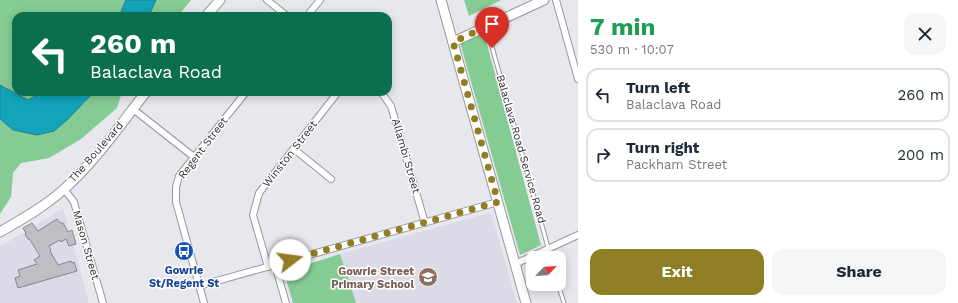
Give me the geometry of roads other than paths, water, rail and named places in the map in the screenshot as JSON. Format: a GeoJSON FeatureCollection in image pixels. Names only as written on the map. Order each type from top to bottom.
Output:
{"type":"FeatureCollection","features":[{"type":"Feature","properties":{"kind":"street"},"geometry":{"type":"LineString","coordinates":[[210,12],[220,0]]}},
{"type":"Feature","properties":{"kind":"street"},"geometry":{"type":"LineString","coordinates":[[267,0],[282,12]]}},
{"type":"Feature","properties":{"kind":"street"},"geometry":{"type":"LineString","coordinates":[[310,12],[320,0]]}},
{"type":"Feature","properties":{"kind":"street"},"geometry":{"type":"LineString","coordinates":[[442,0],[526,303]]}},
{"type":"Feature","properties":{"kind":"street"},"geometry":{"type":"LineString","coordinates":[[453,42],[544,0]]}},
{"type":"Feature","properties":{"kind":"street"},"geometry":{"type":"LineString","coordinates":[[556,0],[578,79]]}},
{"type":"Feature","properties":{"kind":"street","name":"The Boulevard"},"geometry":{"type":"LineString","coordinates":[[0,232],[41,208],[64,189],[92,160],[143,96]]}},
{"type":"Feature","properties":{"kind":"street","name":"Regent Street"},"geometry":{"type":"LineString","coordinates":[[204,303],[176,202],[176,187],[180,176],[243,96]]}},
{"type":"Feature","properties":{"kind":"street","name":"Winston Street"},"geometry":{"type":"LineString","coordinates":[[286,303],[254,215],[259,193],[335,96]]}},
{"type":"Feature","properties":{"kind":"street","name":"Allambi Street"},"geometry":{"type":"LineString","coordinates":[[384,96],[391,106],[425,223]]}},
{"type":"Feature","properties":{"kind":"street"},"geometry":{"type":"LineString","coordinates":[[133,109],[194,157]]}},
{"type":"Feature","properties":{"kind":"street"},"geometry":{"type":"LineString","coordinates":[[294,149],[331,179]]}},
{"type":"Feature","properties":{"kind":"street","name":"Mason Street"},"geometry":{"type":"LineString","coordinates":[[64,189],[74,202],[103,303]]}},
{"type":"Feature","properties":{"kind":"street"},"geometry":{"type":"LineString","coordinates":[[199,286],[498,202]]}},
{"type":"Feature","properties":{"kind":"street"},"geometry":{"type":"LineString","coordinates":[[515,264],[578,235]]}},
{"type":"Feature","properties":{"kind":"lane","name":"Balaclava Road Service Road"},"geometry":{"type":"LineString","coordinates":[[486,27],[549,251]]}},
{"type":"Feature","properties":{"kind":"lane"},"geometry":{"type":"LineString","coordinates":[[560,291],[564,303]]}},
{"type":"Feature","properties":{"kind":"water"},"geometry":{"type":"Polygon","coordinates":[[[126,0],[156,0],[151,12],[121,12],[126,0]]]}},
{"type":"Feature","properties":{"kind":"water"},"geometry":{"type":"Polygon","coordinates":[[[0,85],[12,91],[12,96],[21,96],[28,100],[35,96],[90,96],[54,131],[37,135],[13,130],[0,119],[0,85]]]}},
{"type":"Feature","properties":{"kind":"place","name":"Gowrie St/Regent St"},"geometry":{"type":"Point","coordinates":[184,251]}},
{"type":"Feature","properties":{"kind":"place","name":"Gowrie Street Primary School"},"geometry":{"type":"Point","coordinates":[428,277]}}]}
